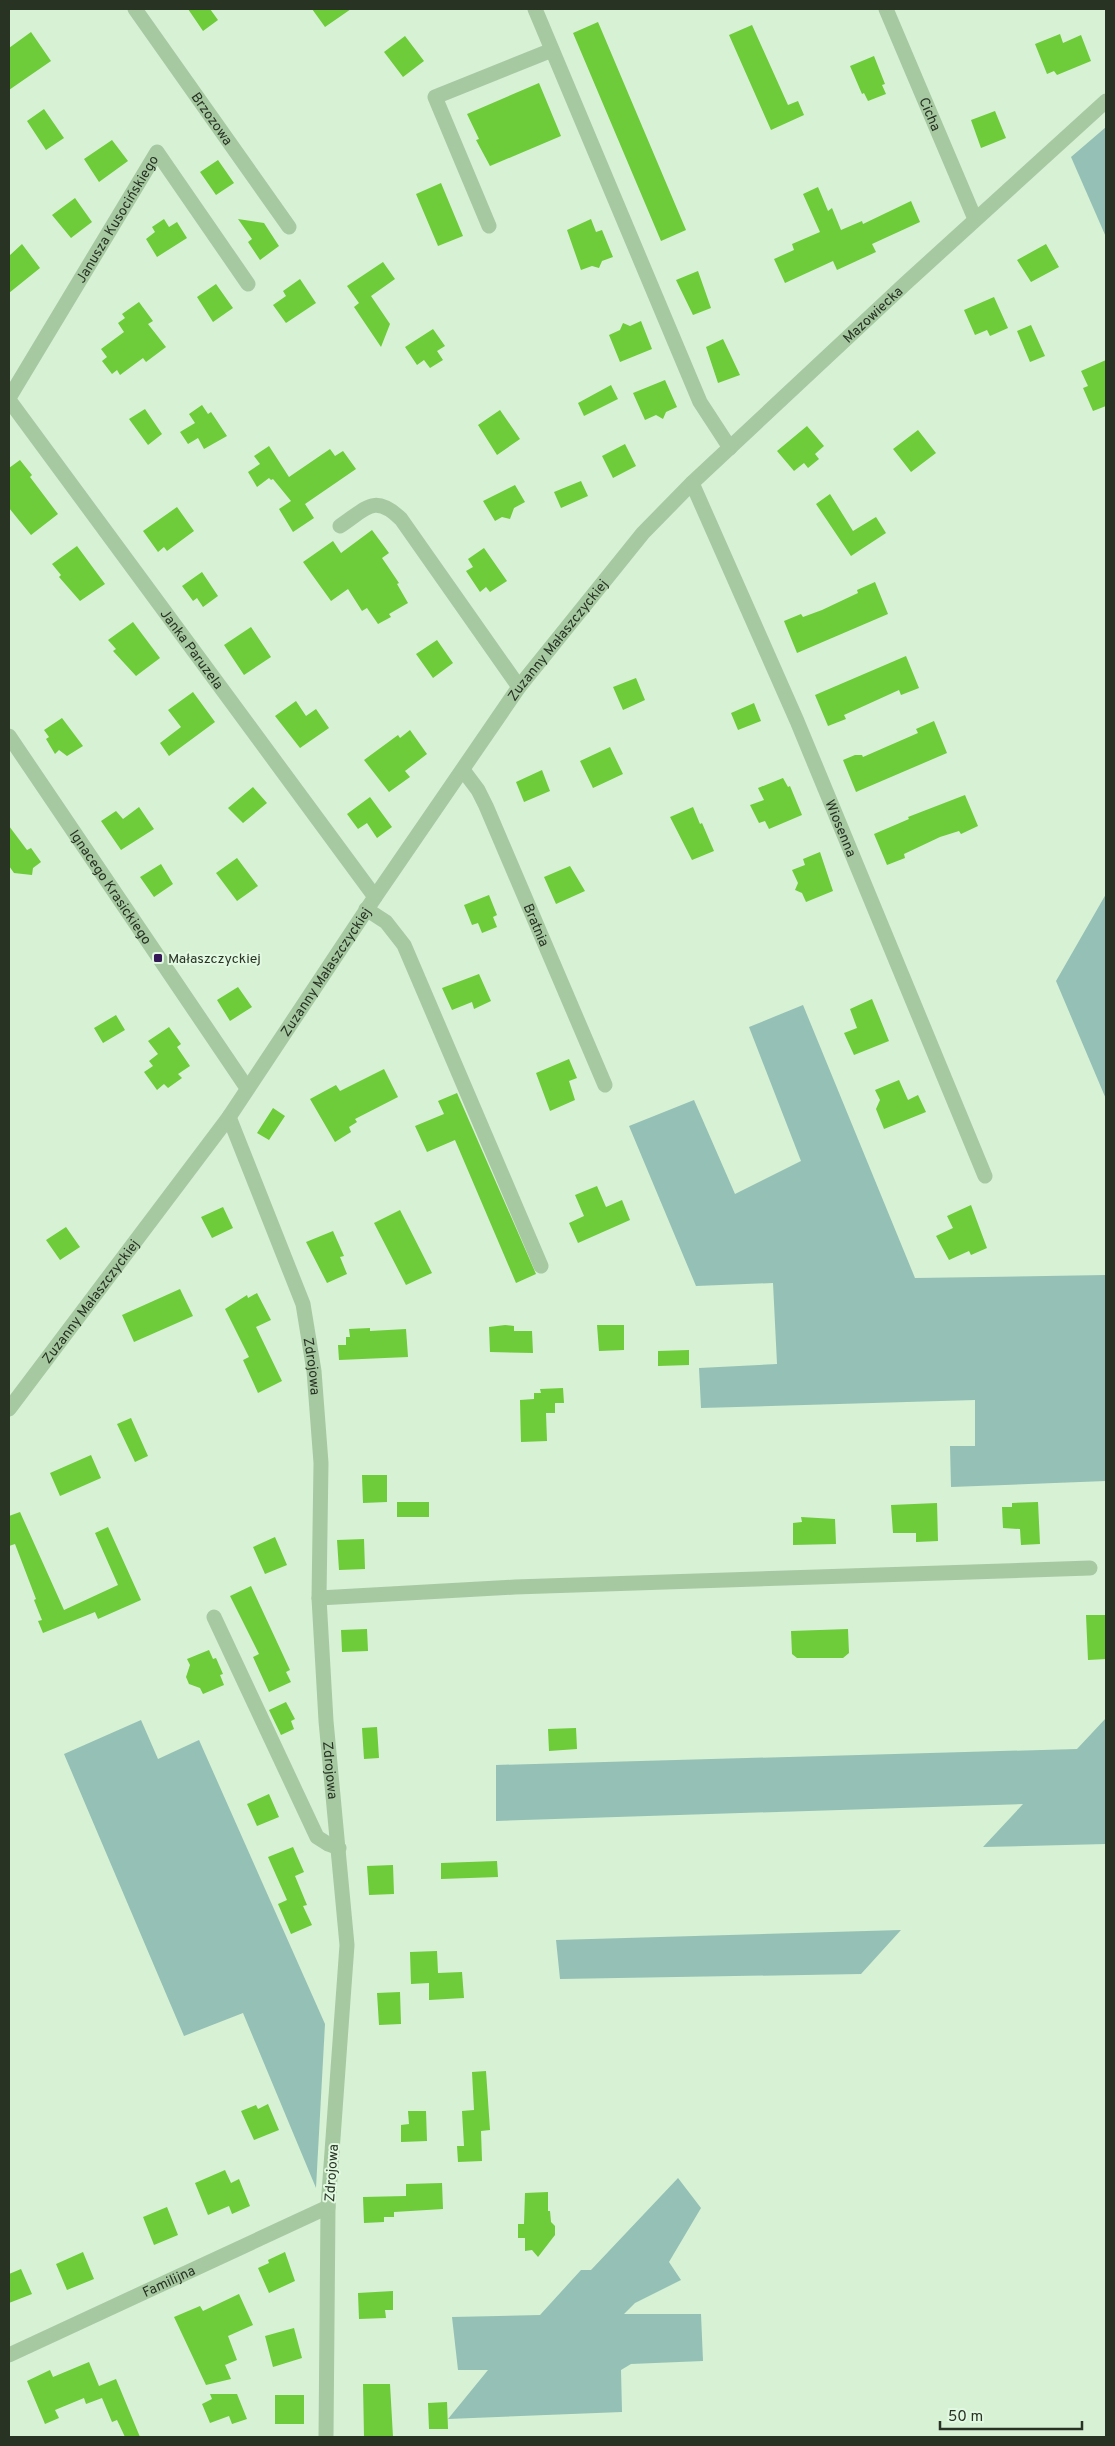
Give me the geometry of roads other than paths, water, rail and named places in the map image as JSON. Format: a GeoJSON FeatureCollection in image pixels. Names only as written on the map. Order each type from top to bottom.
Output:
{"type":"FeatureCollection","features":[{"type":"Feature","properties":{"kind":"street","name":"Brzozowa"},"geometry":{"type":"LineString","coordinates":[[135,9],[288,227]]}},
{"type":"Feature","properties":{"kind":"street"},"geometry":{"type":"LineString","coordinates":[[535,9],[700,402],[730,448]]}},
{"type":"Feature","properties":{"kind":"street","name":"Cicha"},"geometry":{"type":"LineString","coordinates":[[886,9],[975,220]]}},
{"type":"Feature","properties":{"kind":"street"},"geometry":{"type":"LineString","coordinates":[[489,226],[435,97],[552,50]]}},
{"type":"Feature","properties":{"kind":"street","name":"Mazowiecka"},"geometry":{"type":"LineString","coordinates":[[643,533],[730,448],[1106,101]]}},
{"type":"Feature","properties":{"kind":"street","name":"Janusza Kusocińskiego"},"geometry":{"type":"LineString","coordinates":[[9,399],[158,152],[248,284]]}},
{"type":"Feature","properties":{"kind":"street","name":"Janka Paruzela"},"geometry":{"type":"LineString","coordinates":[[9,399],[375,897]]}},
{"type":"Feature","properties":{"kind":"street","name":"Wiosenna"},"geometry":{"type":"LineString","coordinates":[[692,484],[797,721],[985,1176]]}},
{"type":"Feature","properties":{"kind":"street"},"geometry":{"type":"LineString","coordinates":[[340,526],[373,504],[380,504],[392,511],[400,519],[519,687]]}},
{"type":"Feature","properties":{"kind":"street","name":"Zuzanny Małaszczyckiej"},"geometry":{"type":"LineString","coordinates":[[9,1409],[228,1117],[366,910],[519,687],[643,533]]}},
{"type":"Feature","properties":{"kind":"street","name":"Ignacego Krasickiego"},"geometry":{"type":"LineString","coordinates":[[9,736],[247,1088]]}},
{"type":"Feature","properties":{"kind":"street","name":"Bratnia"},"geometry":{"type":"LineString","coordinates":[[463,770],[478,790],[486,806],[606,1085]]}},
{"type":"Feature","properties":{"kind":"street"},"geometry":{"type":"LineString","coordinates":[[366,910],[386,922],[404,945],[541,1266]]}},
{"type":"Feature","properties":{"kind":"street","name":"Zdrojowa"},"geometry":{"type":"LineString","coordinates":[[228,1117],[303,1304],[314,1371],[321,1464],[319,1598],[326,1721],[339,1848],[346,1945],[328,2207],[326,2437]]}},
{"type":"Feature","properties":{"kind":"street"},"geometry":{"type":"LineString","coordinates":[[319,1598],[515,1587],[1090,1568]]}},
{"type":"Feature","properties":{"kind":"street"},"geometry":{"type":"LineString","coordinates":[[214,1617],[317,1837],[339,1848]]}},
{"type":"Feature","properties":{"kind":"street","name":"Familijna"},"geometry":{"type":"LineString","coordinates":[[9,2356],[328,2207]]}},
{"type":"Feature","properties":{"kind":"place","name":"Małaszczyckiej"},"geometry":{"type":"Point","coordinates":[158,958]}}]}
